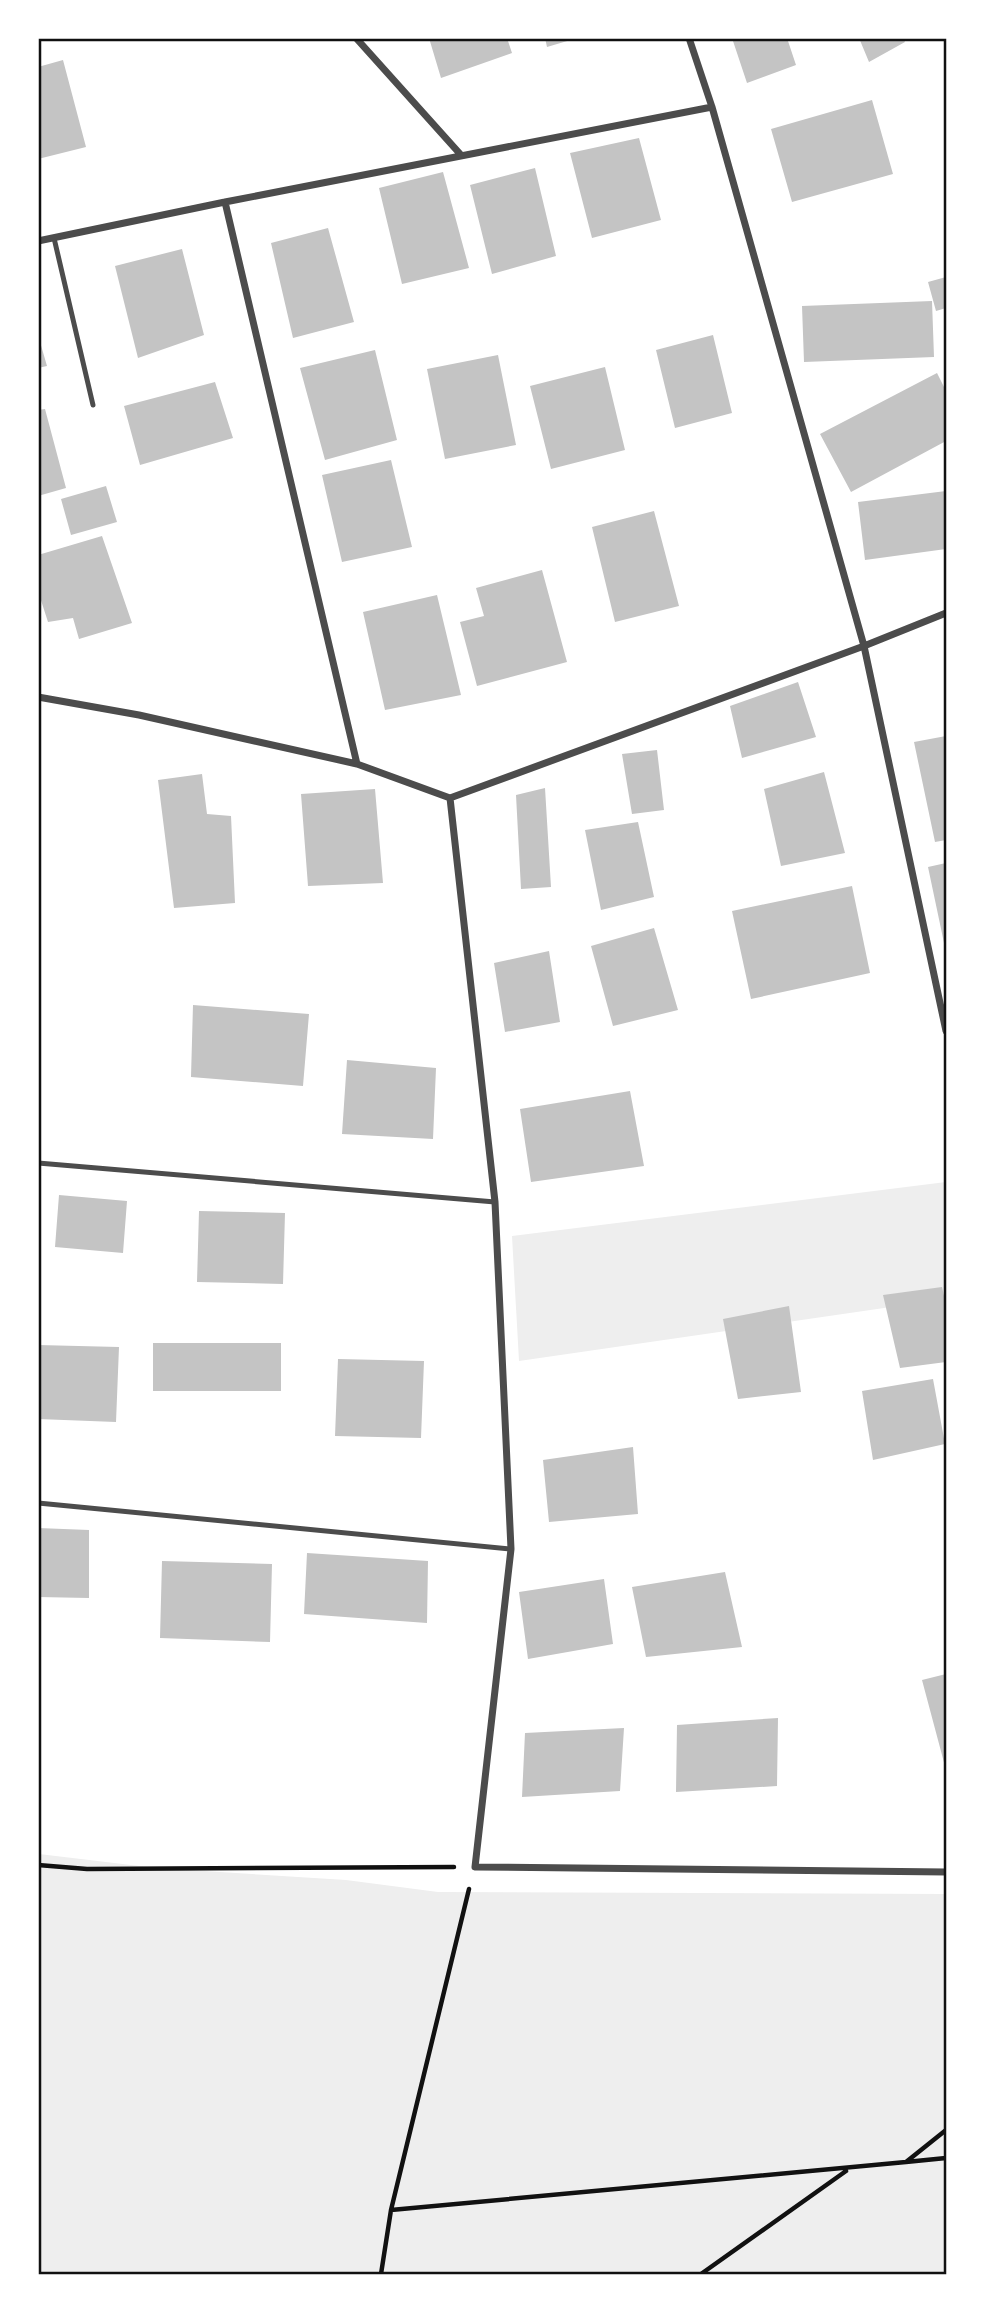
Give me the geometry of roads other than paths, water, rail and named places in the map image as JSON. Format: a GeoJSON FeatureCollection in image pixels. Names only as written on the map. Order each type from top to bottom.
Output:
{"type":"FeatureCollection","features":[{"type":"Feature","properties":{"kind":"street"},"geometry":{"type":"LineString","coordinates":[[356,38],[461,155]]}},
{"type":"Feature","properties":{"kind":"street"},"geometry":{"type":"LineString","coordinates":[[689,38],[712,107],[864,646],[947,1031]]}},
{"type":"Feature","properties":{"kind":"street"},"geometry":{"type":"LineString","coordinates":[[38,241],[712,107]]}},
{"type":"Feature","properties":{"kind":"street"},"geometry":{"type":"LineString","coordinates":[[225,202],[357,764]]}},
{"type":"Feature","properties":{"kind":"street"},"geometry":{"type":"LineString","coordinates":[[38,697],[139,715],[357,764],[450,798],[947,613]]}},
{"type":"Feature","properties":{"kind":"street"},"geometry":{"type":"LineString","coordinates":[[450,798],[495,1202],[511,1549],[475,1867],[947,1872]]}},
{"type":"Feature","properties":{"kind":"lane"},"geometry":{"type":"LineString","coordinates":[[54,238],[93,405]]}},
{"type":"Feature","properties":{"kind":"lane"},"geometry":{"type":"LineString","coordinates":[[38,1163],[495,1202]]}},
{"type":"Feature","properties":{"kind":"lane"},"geometry":{"type":"LineString","coordinates":[[38,1503],[511,1549]]}}]}
